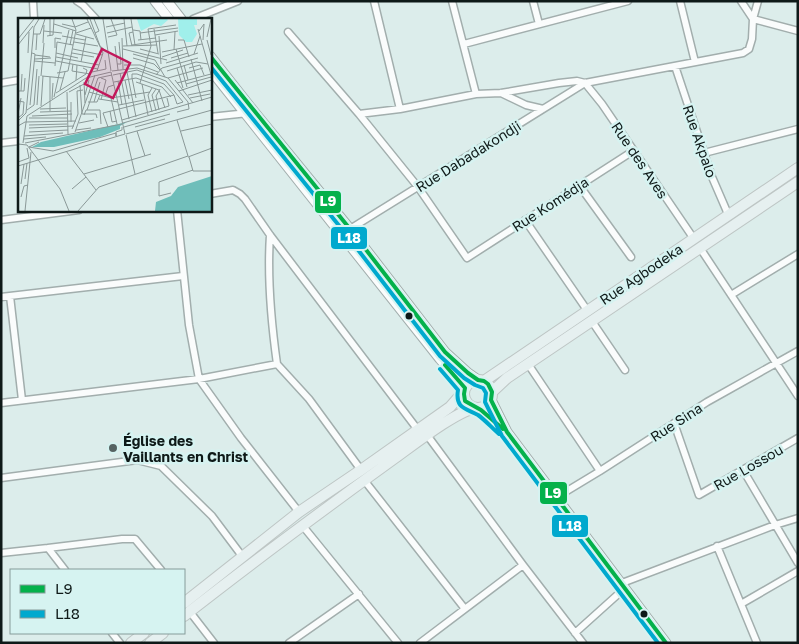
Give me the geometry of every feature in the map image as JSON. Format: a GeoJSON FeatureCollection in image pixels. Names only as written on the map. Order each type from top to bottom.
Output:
{"type":"FeatureCollection","features":[{"type":"Feature","properties":{"kind":"main road"},"geometry":{"type":"LineString","coordinates":[[155,1],[168,18]]}},
{"type":"Feature","properties":{"kind":"main road"},"geometry":{"type":"LineString","coordinates":[[167,1],[180,18]]}},
{"type":"Feature","properties":{"kind":"main road"},"geometry":{"type":"LineString","coordinates":[[211,57],[250,113],[442,355],[468,374],[481,380],[492,396],[507,432]]}},
{"type":"Feature","properties":{"kind":"main road"},"geometry":{"type":"LineString","coordinates":[[211,70],[350,229],[442,355],[465,390],[465,400],[468,404],[477,408],[507,432],[666,643]]}},
{"type":"Feature","properties":{"kind":"main road","name":"Rue Agbodeka"},"geometry":{"type":"LineString","coordinates":[[492,396],[507,378],[528,364],[589,315],[728,214],[798,168]]}},
{"type":"Feature","properties":{"kind":"main road","name":"Rue Agbodeka"},"geometry":{"type":"LineString","coordinates":[[481,380],[700,248],[798,182]]}},
{"type":"Feature","properties":{"kind":"main road"},"geometry":{"type":"LineString","coordinates":[[694,238],[700,248]]}},
{"type":"Feature","properties":{"kind":"main road"},"geometry":{"type":"LineString","coordinates":[[185,606],[302,525],[363,475],[423,432],[450,407],[470,382],[481,380]]}},
{"type":"Feature","properties":{"kind":"main road"},"geometry":{"type":"LineString","coordinates":[[423,432],[463,412],[486,406],[492,396]]}},
{"type":"Feature","properties":{"kind":"main road"},"geometry":{"type":"LineString","coordinates":[[185,606],[242,556],[299,512],[363,475]]}},
{"type":"Feature","properties":{"kind":"main road"},"geometry":{"type":"LineString","coordinates":[[131,643],[143,634]]}},
{"type":"Feature","properties":{"kind":"main road"},"geometry":{"type":"LineString","coordinates":[[150,643],[162,634]]}},
{"type":"Feature","properties":{"kind":"street"},"geometry":{"type":"LineString","coordinates":[[33,1],[34,18]]}},
{"type":"Feature","properties":{"kind":"street"},"geometry":{"type":"LineString","coordinates":[[77,1],[95,18]]}},
{"type":"Feature","properties":{"kind":"street"},"geometry":{"type":"LineString","coordinates":[[374,1],[400,109]]}},
{"type":"Feature","properties":{"kind":"street"},"geometry":{"type":"LineString","coordinates":[[452,1],[476,94]]}},
{"type":"Feature","properties":{"kind":"street"},"geometry":{"type":"LineString","coordinates":[[533,1],[539,24]]}},
{"type":"Feature","properties":{"kind":"street"},"geometry":{"type":"LineString","coordinates":[[464,44],[628,1]]}},
{"type":"Feature","properties":{"kind":"street"},"geometry":{"type":"LineString","coordinates":[[680,1],[695,62]]}},
{"type":"Feature","properties":{"kind":"street"},"geometry":{"type":"LineString","coordinates":[[741,1],[753,19],[798,31]]}},
{"type":"Feature","properties":{"kind":"street"},"geometry":{"type":"LineString","coordinates":[[359,114],[400,109],[476,94],[501,93],[559,83],[580,81],[585,83],[743,52],[749,49],[752,44],[753,19],[758,1]]}},
{"type":"Feature","properties":{"kind":"street"},"geometry":{"type":"LineString","coordinates":[[195,18],[235,2]]}},
{"type":"Feature","properties":{"kind":"street"},"geometry":{"type":"LineString","coordinates":[[288,32],[359,114],[418,187]]}},
{"type":"Feature","properties":{"kind":"street","name":"Rue Akpalo"},"geometry":{"type":"LineString","coordinates":[[674,66],[720,197],[728,214]]}},
{"type":"Feature","properties":{"kind":"street"},"geometry":{"type":"LineString","coordinates":[[1,83],[18,80]]}},
{"type":"Feature","properties":{"kind":"street","name":"Rue Dabadakondji"},"geometry":{"type":"LineString","coordinates":[[350,229],[585,83]]}},
{"type":"Feature","properties":{"kind":"street","name":"Rue des Aves"},"geometry":{"type":"LineString","coordinates":[[585,83],[602,104],[694,238]]}},
{"type":"Feature","properties":{"kind":"street"},"geometry":{"type":"LineString","coordinates":[[501,93],[526,105],[543,109]]}},
{"type":"Feature","properties":{"kind":"street"},"geometry":{"type":"LineString","coordinates":[[211,117],[250,113]]}},
{"type":"Feature","properties":{"kind":"street"},"geometry":{"type":"LineString","coordinates":[[704,153],[798,129]]}},
{"type":"Feature","properties":{"kind":"street"},"geometry":{"type":"LineString","coordinates":[[1,143],[18,141]]}},
{"type":"Feature","properties":{"kind":"street","name":"Rue Komédja"},"geometry":{"type":"LineString","coordinates":[[418,187],[467,258],[633,151]]}},
{"type":"Feature","properties":{"kind":"street"},"geometry":{"type":"LineString","coordinates":[[579,185],[631,257]]}},
{"type":"Feature","properties":{"kind":"street"},"geometry":{"type":"LineString","coordinates":[[211,194],[233,190],[240,194],[583,643]]}},
{"type":"Feature","properties":{"kind":"street"},"geometry":{"type":"LineString","coordinates":[[1,220],[71,211]]}},
{"type":"Feature","properties":{"kind":"street"},"geometry":{"type":"LineString","coordinates":[[177,211],[189,324],[199,379],[241,438],[299,512]]}},
{"type":"Feature","properties":{"kind":"street"},"geometry":{"type":"LineString","coordinates":[[525,220],[626,370]]}},
{"type":"Feature","properties":{"kind":"street"},"geometry":{"type":"LineString","coordinates":[[270,235],[268,264],[269,296],[277,364],[304,394],[465,609]]}},
{"type":"Feature","properties":{"kind":"street"},"geometry":{"type":"LineString","coordinates":[[700,248],[798,396]]}},
{"type":"Feature","properties":{"kind":"street"},"geometry":{"type":"LineString","coordinates":[[730,296],[798,254]]}},
{"type":"Feature","properties":{"kind":"street"},"geometry":{"type":"LineString","coordinates":[[1,297],[183,276]]}},
{"type":"Feature","properties":{"kind":"street"},"geometry":{"type":"LineString","coordinates":[[10,296],[22,400]]}},
{"type":"Feature","properties":{"kind":"street","name":"Rue Sina"},"geometry":{"type":"LineString","coordinates":[[557,497],[707,402],[798,351]]}},
{"type":"Feature","properties":{"kind":"street"},"geometry":{"type":"LineString","coordinates":[[1,403],[199,379],[277,364]]}},
{"type":"Feature","properties":{"kind":"street"},"geometry":{"type":"LineString","coordinates":[[528,364],[600,471]]}},
{"type":"Feature","properties":{"kind":"street","name":"Rue Lossou"},"geometry":{"type":"LineString","coordinates":[[674,424],[698,495],[798,438]]}},
{"type":"Feature","properties":{"kind":"street"},"geometry":{"type":"LineString","coordinates":[[1,478],[137,460],[152,463],[161,466],[212,516],[242,556]]}},
{"type":"Feature","properties":{"kind":"street"},"geometry":{"type":"LineString","coordinates":[[743,470],[798,563]]}},
{"type":"Feature","properties":{"kind":"street"},"geometry":{"type":"LineString","coordinates":[[575,633],[623,585],[717,546],[798,518]]}},
{"type":"Feature","properties":{"kind":"street"},"geometry":{"type":"LineString","coordinates":[[302,525],[398,643]]}},
{"type":"Feature","properties":{"kind":"street"},"geometry":{"type":"LineString","coordinates":[[1,552],[135,539],[160,569]]}},
{"type":"Feature","properties":{"kind":"street"},"geometry":{"type":"LineString","coordinates":[[717,546],[757,643]]}},
{"type":"Feature","properties":{"kind":"street"},"geometry":{"type":"LineString","coordinates":[[48,548],[64,569]]}},
{"type":"Feature","properties":{"kind":"street"},"geometry":{"type":"LineString","coordinates":[[420,643],[523,565]]}},
{"type":"Feature","properties":{"kind":"street"},"geometry":{"type":"LineString","coordinates":[[741,604],[798,571]]}},
{"type":"Feature","properties":{"kind":"street"},"geometry":{"type":"LineString","coordinates":[[289,643],[360,594]]}},
{"type":"Feature","properties":{"kind":"street"},"geometry":{"type":"LineString","coordinates":[[185,606],[214,643]]}},
{"type":"Feature","properties":{"kind":"transit line","name":"L9"},"geometry":{"type":"LineString","coordinates":[[211,57],[350,229],[445,352],[468,373],[488,384],[492,392],[491,400],[507,432],[666,643]]}},
{"type":"Feature","properties":{"kind":"transit line","name":"L18"},"geometry":{"type":"LineString","coordinates":[[211,67],[345,233],[440,356],[464,378],[483,388],[486,393],[485,402],[502,436],[658,643]]}},
{"type":"Feature","properties":{"kind":"transit line","name":"L9"},"geometry":{"type":"LineString","coordinates":[[445,365],[465,388],[465,401],[481,410],[503,429]]}},
{"type":"Feature","properties":{"kind":"transit line","name":"L18"},"geometry":{"type":"LineString","coordinates":[[440,369],[458,390],[458,401],[462,407],[478,415],[499,434]]}},
{"type":"Feature","properties":{"kind":"place","name":"Église des Vaillants en Christ"},"geometry":{"type":"Point","coordinates":[113,448]}}]}
